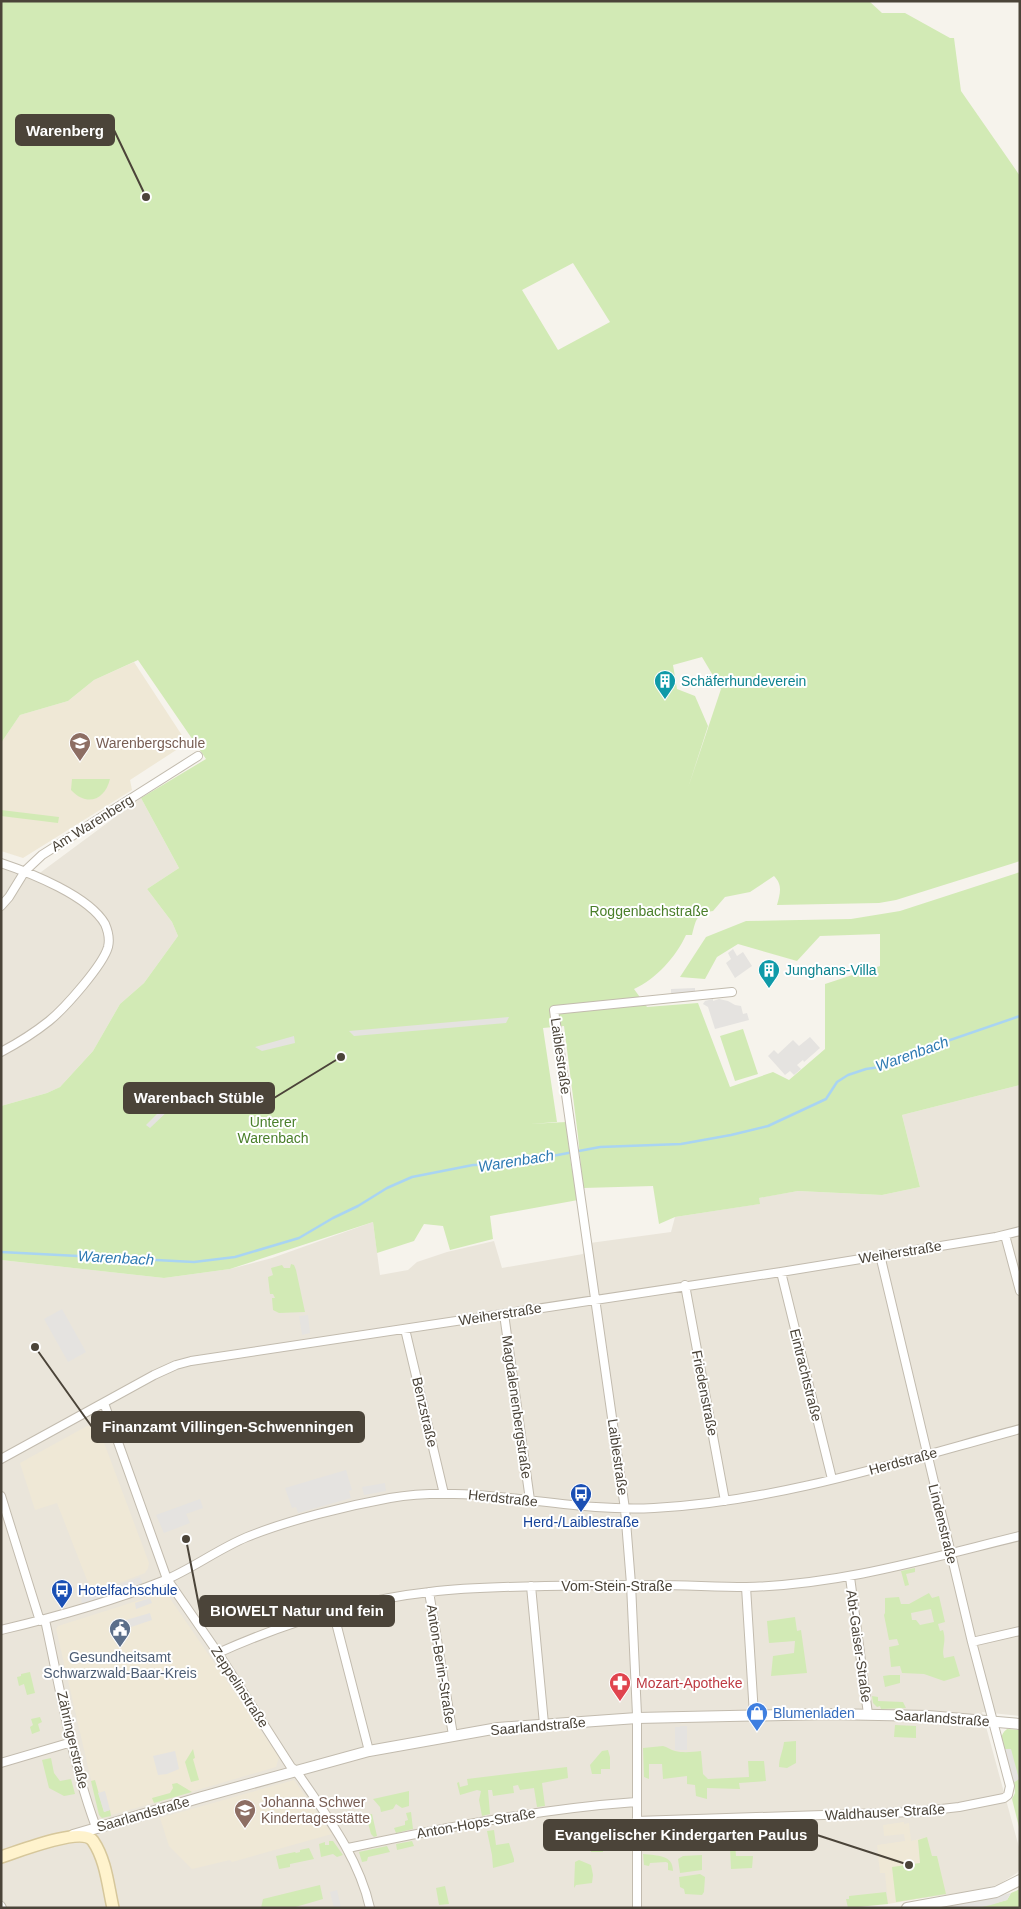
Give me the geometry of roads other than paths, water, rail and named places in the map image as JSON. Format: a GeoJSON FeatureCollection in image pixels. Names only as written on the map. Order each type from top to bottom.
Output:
{"type":"FeatureCollection","features":[{"type":"Feature","properties":{"kind":"main road","name":"Zähringerstraße"},"geometry":{"type":"LineString","coordinates":[[69,1837],[82,1836],[93,1841],[102,1860],[113,1908]]}},
{"type":"Feature","properties":{"kind":"main road"},"geometry":{"type":"LineString","coordinates":[[1,1857],[69,1837]]}},
{"type":"Feature","properties":{"kind":"street","name":"Am Warenberg"},"geometry":{"type":"LineString","coordinates":[[1,906],[9,897],[25,871],[42,856],[198,756]]}},
{"type":"Feature","properties":{"kind":"street"},"geometry":{"type":"LineString","coordinates":[[1,863],[25,871],[65,891],[96,913],[105,925],[108,935],[108,946],[102,958],[67,1004],[28,1037],[1,1052]]}},
{"type":"Feature","properties":{"kind":"street","name":"Laiblestraße"},"geometry":{"type":"LineString","coordinates":[[637,1908],[637,1718],[631,1584],[625,1509],[554,1010],[732,992]]}},
{"type":"Feature","properties":{"kind":"street","name":"Weiherstraße"},"geometry":{"type":"LineString","coordinates":[[1,1458],[176,1365],[249,1352],[781,1272],[1020,1231]]}},
{"type":"Feature","properties":{"kind":"street"},"geometry":{"type":"LineString","coordinates":[[1005,1235],[1020,1291]]}},
{"type":"Feature","properties":{"kind":"street","name":"Lindenstraße"},"geometry":{"type":"LineString","coordinates":[[880,1255],[926,1455],[1010,1786],[1009,1791]]}},
{"type":"Feature","properties":{"kind":"street","name":"Eintrachtstraße"},"geometry":{"type":"LineString","coordinates":[[781,1272],[832,1479]]}},
{"type":"Feature","properties":{"kind":"street","name":"Friedenstraße"},"geometry":{"type":"LineString","coordinates":[[685,1285],[725,1501]]}},
{"type":"Feature","properties":{"kind":"street","name":"Magdalenenbergstraße"},"geometry":{"type":"LineString","coordinates":[[504,1314],[530,1500]]}},
{"type":"Feature","properties":{"kind":"street","name":"Benzstraße"},"geometry":{"type":"LineString","coordinates":[[406,1329],[444,1494]]}},
{"type":"Feature","properties":{"kind":"street","name":"Zeppelinstraße"},"geometry":{"type":"LineString","coordinates":[[104,1403],[167,1579],[218,1653],[291,1767],[296,1770],[348,1848],[362,1880],[370,1908]]}},
{"type":"Feature","properties":{"kind":"street","name":"Herdstraße"},"geometry":{"type":"LineString","coordinates":[[1,1630],[42,1621],[101,1603],[167,1579],[242,1539],[291,1522],[360,1504],[394,1498],[444,1494],[481,1495],[585,1508],[625,1509],[696,1505],[725,1501],[832,1479],[1020,1429]]}},
{"type":"Feature","properties":{"kind":"street","name":"Zähringerstraße"},"geometry":{"type":"LineString","coordinates":[[1,1496],[42,1621],[90,1814],[96,1827],[102,1860]]}},
{"type":"Feature","properties":{"kind":"street","name":"Vom-Stein-Straße"},"geometry":{"type":"LineString","coordinates":[[218,1653],[282,1626],[334,1611],[429,1592],[531,1586],[631,1584],[746,1587],[802,1583],[850,1577],[1020,1536]]}},
{"type":"Feature","properties":{"kind":"street","name":"Abt-Gaiser-Straße"},"geometry":{"type":"LineString","coordinates":[[850,1577],[868,1714]]}},
{"type":"Feature","properties":{"kind":"street"},"geometry":{"type":"LineString","coordinates":[[531,1586],[544,1724]]}},
{"type":"Feature","properties":{"kind":"street"},"geometry":{"type":"LineString","coordinates":[[746,1587],[754,1715]]}},
{"type":"Feature","properties":{"kind":"street","name":"Anton-Berin-Straße"},"geometry":{"type":"LineString","coordinates":[[429,1592],[453,1735]]}},
{"type":"Feature","properties":{"kind":"street"},"geometry":{"type":"LineString","coordinates":[[334,1611],[369,1751]]}},
{"type":"Feature","properties":{"kind":"street"},"geometry":{"type":"LineString","coordinates":[[972,1642],[1020,1631]]}},
{"type":"Feature","properties":{"kind":"street","name":"Saarlandstraße"},"geometry":{"type":"LineString","coordinates":[[69,1837],[96,1827],[369,1751],[498,1728],[637,1718],[868,1714],[928,1716],[1020,1724]]}},
{"type":"Feature","properties":{"kind":"street"},"geometry":{"type":"LineString","coordinates":[[1,1763],[72,1742]]}},
{"type":"Feature","properties":{"kind":"street","name":"Waldhauser Straße"},"geometry":{"type":"LineString","coordinates":[[636,1822],[920,1812],[959,1808],[1004,1798],[1009,1791]]}},
{"type":"Feature","properties":{"kind":"street","name":"Anton-Hops-Straße"},"geometry":{"type":"LineString","coordinates":[[348,1848],[501,1817],[636,1802]]}},
{"type":"Feature","properties":{"kind":"street"},"geometry":{"type":"LineString","coordinates":[[907,1908],[996,1892],[1020,1880]]}},
{"type":"Feature","properties":{"kind":"waterway","name":"Warenbach"},"geometry":{"type":"LineString","coordinates":[[1,1252],[194,1262],[235,1257],[299,1238],[387,1188],[412,1177],[473,1165],[510,1164],[600,1147],[681,1144],[768,1126],[826,1099],[837,1082],[848,1075],[880,1067],[889,1061],[1020,1016]]}},
{"type":"Feature","properties":{"kind":"place","name":"Warenberg"},"geometry":{"type":"Point","coordinates":[146,197]}},
{"type":"Feature","properties":{"kind":"place","name":"Schäferhundeverein"},"geometry":{"type":"Point","coordinates":[665,700]}},
{"type":"Feature","properties":{"kind":"place","name":"Warenbergschule"},"geometry":{"type":"Point","coordinates":[80,762]}},
{"type":"Feature","properties":{"kind":"place","name":"Junghans-Villa"},"geometry":{"type":"Point","coordinates":[769,989]}},
{"type":"Feature","properties":{"kind":"place","name":"Warenbach Stüble"},"geometry":{"type":"Point","coordinates":[341,1057]}},
{"type":"Feature","properties":{"kind":"place","name":"Finanzamt Villingen-Schwenningen"},"geometry":{"type":"Point","coordinates":[35,1347]}},
{"type":"Feature","properties":{"kind":"place","name":"Herd-/Laiblestraße"},"geometry":{"type":"Point","coordinates":[581,1513]}},
{"type":"Feature","properties":{"kind":"place","name":"BIOWELT Natur und fein"},"geometry":{"type":"Point","coordinates":[186,1539]}},
{"type":"Feature","properties":{"kind":"place","name":"Hotelfachschule"},"geometry":{"type":"Point","coordinates":[62,1609]}},
{"type":"Feature","properties":{"kind":"place","name":"Gesundheitsamt Schwarzwald-Baar-Kreis"},"geometry":{"type":"Point","coordinates":[120,1648]}},
{"type":"Feature","properties":{"kind":"place","name":"Mozart-Apotheke"},"geometry":{"type":"Point","coordinates":[620,1702]}},
{"type":"Feature","properties":{"kind":"place","name":"Blumenladen"},"geometry":{"type":"Point","coordinates":[757,1732]}},
{"type":"Feature","properties":{"kind":"place","name":"Johanna Schwer Kindertagesstätte"},"geometry":{"type":"Point","coordinates":[245,1829]}},
{"type":"Feature","properties":{"kind":"place","name":"Evangelischer Kindergarten Paulus"},"geometry":{"type":"Point","coordinates":[909,1865]}},
{"type":"Feature","properties":{"kind":"park label","name":"Roggenbachstraße"},"geometry":{"type":"Point","coordinates":[649,911]}},
{"type":"Feature","properties":{"kind":"park label","name":"Unterer Warenbach"},"geometry":{"type":"Point","coordinates":[273,1130]}}]}
